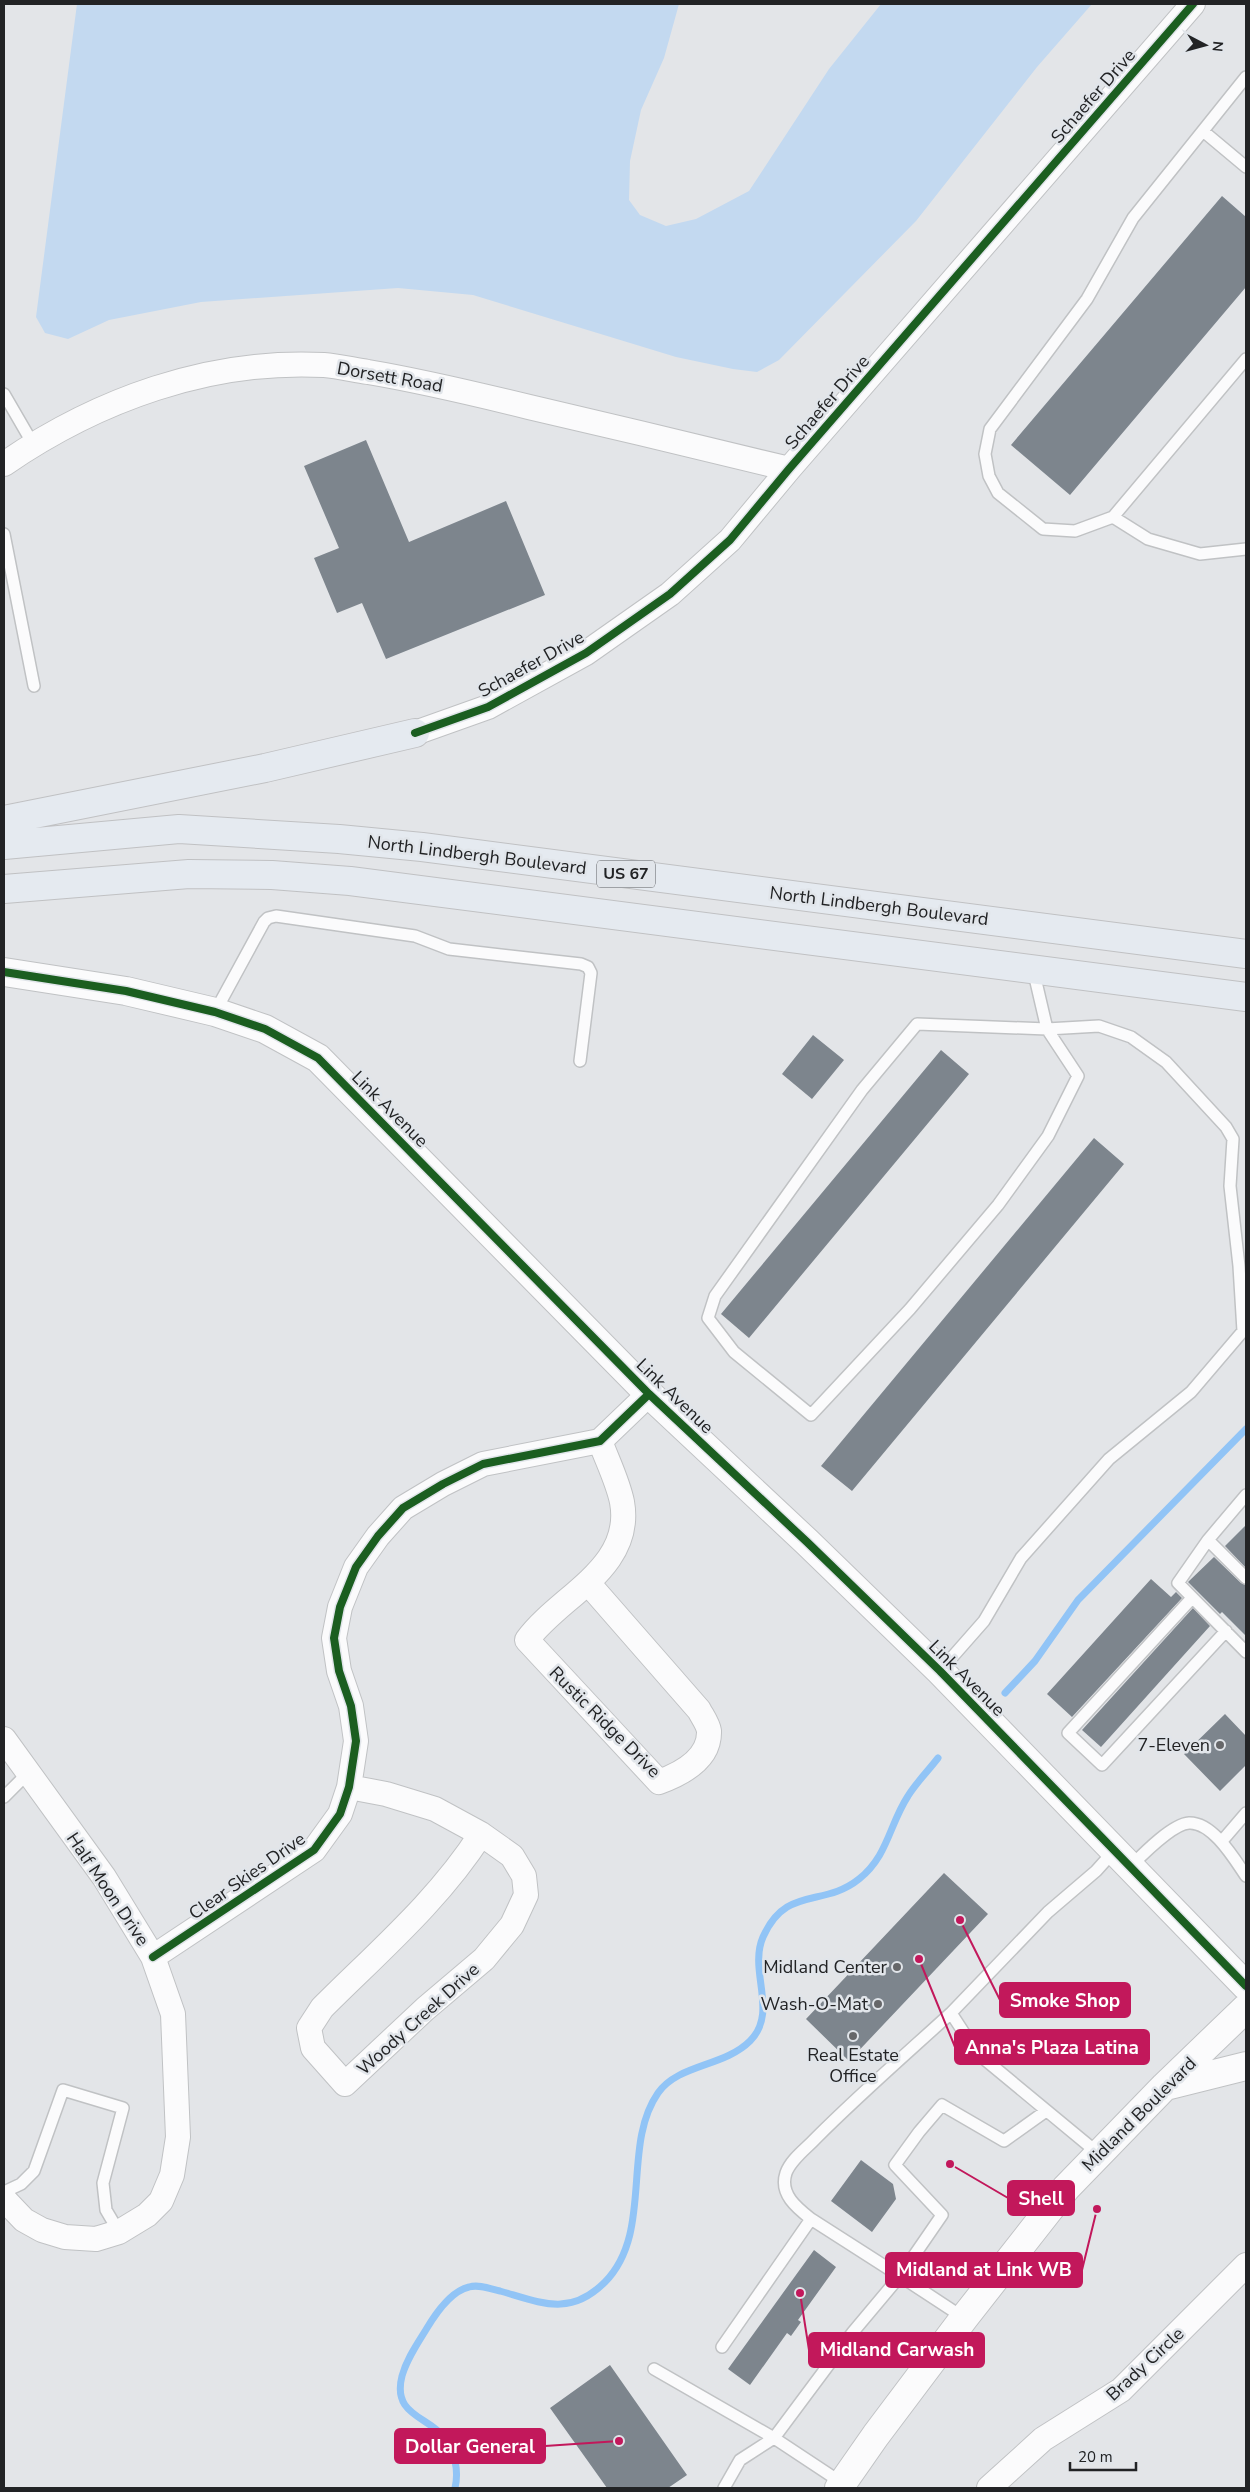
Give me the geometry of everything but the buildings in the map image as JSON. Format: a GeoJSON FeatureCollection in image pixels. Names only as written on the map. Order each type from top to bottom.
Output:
{"type":"FeatureCollection","features":[{"type":"Feature","properties":{"kind":"highway"},"geometry":{"type":"LineString","coordinates":[[4,820],[265,768],[416,733]]}},
{"type":"Feature","properties":{"kind":"highway","name":"North Lindbergh Boulevard"},"geometry":{"type":"LineString","coordinates":[[4,845],[179,829],[339,839],[422,847],[1246,954]]}},
{"type":"Feature","properties":{"kind":"highway","name":"US 67"},"geometry":{"type":"LineString","coordinates":[[4,889],[189,874],[272,875],[350,881],[1246,997]]}},
{"type":"Feature","properties":{"kind":"street","name":"Schaefer Drive"},"geometry":{"type":"LineString","coordinates":[[416,733],[488,707],[586,653],[670,594],[730,540],[789,469],[1193,4]]}},
{"type":"Feature","properties":{"kind":"street","name":"Dorsett Road"},"geometry":{"type":"LineString","coordinates":[[4,464],[33,444],[140,393],[206,373],[265,366],[325,365],[396,376],[460,390],[789,469]]}},
{"type":"Feature","properties":{"kind":"street","name":"Link Avenue"},"geometry":{"type":"LineString","coordinates":[[4,972],[126,991],[215,1012],[265,1028],[318,1058],[649,1394],[807,1542],[940,1671],[1246,1986]]}},
{"type":"Feature","properties":{"kind":"street"},"geometry":{"type":"LineString","coordinates":[[600,1441],[649,1394]]}},
{"type":"Feature","properties":{"kind":"street","name":"Rustic Ridge Drive"},"geometry":{"type":"LineString","coordinates":[[588,1583],[699,1710],[709,1730],[708,1745],[697,1761],[680,1774],[659,1782],[527,1640],[537,1627],[588,1583],[612,1556],[620,1534],[624,1514],[622,1500],[600,1441]]}},
{"type":"Feature","properties":{"kind":"street","name":"Clear Skies Drive"},"geometry":{"type":"LineString","coordinates":[[153,1958],[314,1850],[340,1814],[349,1787],[356,1741],[351,1706],[339,1671],[334,1638],[340,1607],[356,1567],[378,1536],[403,1508],[443,1484],[483,1464],[600,1441]]}},
{"type":"Feature","properties":{"kind":"street","name":"Half Moon Drive"},"geometry":{"type":"LineString","coordinates":[[4,1739],[104,1877],[153,1958],[173,2014],[178,2137],[172,2175],[161,2201],[147,2215],[119,2232]]}},
{"type":"Feature","properties":{"kind":"street","name":"Woody Creek Drive"},"geometry":{"type":"LineString","coordinates":[[349,1787],[386,1794],[435,1809],[481,1834],[512,1856],[524,1876],[526,1895],[512,1925],[484,1959],[425,2009],[345,2084],[313,2048],[309,2028],[322,2008],[438,1891],[467,1856],[481,1834]]}},
{"type":"Feature","properties":{"kind":"street","name":"Midland Boulevard"},"geometry":{"type":"LineString","coordinates":[[841,2486],[876,2434],[1066,2188],[1165,2086],[1246,2008]]}},
{"type":"Feature","properties":{"kind":"street"},"geometry":{"type":"LineString","coordinates":[[1165,2086],[1246,2066]]}},
{"type":"Feature","properties":{"kind":"street"},"geometry":{"type":"LineString","coordinates":[[4,2199],[24,2220],[42,2230],[66,2237],[96,2239],[119,2232]]}},
{"type":"Feature","properties":{"kind":"street","name":"Brady Circle"},"geometry":{"type":"LineString","coordinates":[[989,2488],[1043,2439],[1121,2390],[1246,2266]]}},
{"type":"Feature","properties":{"kind":"lane"},"geometry":{"type":"LineString","coordinates":[[1246,77],[1133,218],[1087,300],[990,429],[985,454],[989,476],[998,493],[1043,529],[1075,531],[1114,516],[1246,360]]}},
{"type":"Feature","properties":{"kind":"lane"},"geometry":{"type":"LineString","coordinates":[[1203,131],[1246,167]]}},
{"type":"Feature","properties":{"kind":"lane"},"geometry":{"type":"LineString","coordinates":[[4,394],[33,444]]}},
{"type":"Feature","properties":{"kind":"lane"},"geometry":{"type":"LineString","coordinates":[[1114,516],[1148,538],[1200,554],[1246,549]]}},
{"type":"Feature","properties":{"kind":"lane"},"geometry":{"type":"LineString","coordinates":[[4,534],[34,686]]}},
{"type":"Feature","properties":{"kind":"lane"},"geometry":{"type":"LineString","coordinates":[[215,1012],[264,922],[268,918],[276,916],[415,936],[449,949],[581,964],[588,967],[591,973],[580,1061]]}},
{"type":"Feature","properties":{"kind":"lane"},"geometry":{"type":"LineString","coordinates":[[940,1671],[984,1621],[1021,1558],[1109,1458],[1191,1392],[1243,1331],[1239,1266],[1231,1209],[1230,1186],[1233,1139],[1226,1128],[1166,1062],[1131,1037],[1099,1026],[1047,1029],[917,1024],[862,1090],[715,1296],[708,1318],[734,1352],[812,1415],[910,1309],[998,1205],[1048,1136],[1078,1076],[1047,1029],[1033,969]]}},
{"type":"Feature","properties":{"kind":"lane"},"geometry":{"type":"LineString","coordinates":[[1244,1502],[1208,1540],[1178,1583],[1246,1652]]}},
{"type":"Feature","properties":{"kind":"lane"},"geometry":{"type":"LineString","coordinates":[[1208,1540],[1246,1578]]}},
{"type":"Feature","properties":{"kind":"lane"},"geometry":{"type":"LineString","coordinates":[[1192,1598],[1068,1733],[1102,1765],[1226,1632]]}},
{"type":"Feature","properties":{"kind":"lane"},"geometry":{"type":"LineString","coordinates":[[4,1797],[28,1773]]}},
{"type":"Feature","properties":{"kind":"lane"},"geometry":{"type":"LineString","coordinates":[[1222,1841],[1246,1813]]}},
{"type":"Feature","properties":{"kind":"lane"},"geometry":{"type":"LineString","coordinates":[[964,2318],[811,2219],[794,2206],[786,2189],[786,2173],[792,2163],[831,2124],[951,2013],[1048,1912],[1096,1871],[1157,1842],[1178,1826],[1189,1823],[1200,1826],[1222,1841],[1246,1876]]}},
{"type":"Feature","properties":{"kind":"lane"},"geometry":{"type":"LineString","coordinates":[[951,2013],[977,2053],[1099,2154]]}},
{"type":"Feature","properties":{"kind":"lane"},"geometry":{"type":"LineString","coordinates":[[4,2192],[21,2184],[34,2172],[63,2090],[123,2108],[104,2183],[106,2210],[119,2232]]}},
{"type":"Feature","properties":{"kind":"lane"},"geometry":{"type":"LineString","coordinates":[[724,2488],[740,2460],[774,2438],[854,2332],[900,2276],[942,2216],[895,2165],[936,2112],[942,2105],[1004,2141],[1046,2111]]}},
{"type":"Feature","properties":{"kind":"lane"},"geometry":{"type":"LineString","coordinates":[[722,2347],[811,2219]]}},
{"type":"Feature","properties":{"kind":"lane"},"geometry":{"type":"LineString","coordinates":[[654,2369],[774,2438],[841,2486]]}},
{"type":"Feature","properties":{"kind":"shaded area"},"geometry":{"type":"Polygon","coordinates":[[[77,4],[679,4],[664,58],[641,110],[630,161],[629,200],[640,215],[666,226],[696,219],[749,191],[829,69],[881,4],[1092,4],[1037,67],[916,221],[779,360],[757,372],[676,357],[473,295],[398,288],[201,302],[109,320],[68,339],[45,333],[36,317],[77,4]]]}},
{"type":"Feature","properties":{"kind":"waterway"},"geometry":{"type":"LineString","coordinates":[[1005,1693],[1035,1661],[1078,1600],[1246,1429]]}},
{"type":"Feature","properties":{"kind":"waterway"},"geometry":{"type":"LineString","coordinates":[[455,2488],[456,2468],[448,2443],[437,2430],[406,2407],[400,2389],[407,2363],[439,2309],[456,2293],[469,2287],[485,2287],[529,2300],[555,2304],[580,2300],[605,2282],[620,2262],[629,2239],[634,2214],[641,2138],[647,2114],[658,2093],[677,2076],[727,2056],[739,2050],[750,2041],[758,2030],[762,2017],[763,2004],[759,1950],[763,1937],[772,1921],[783,1910],[794,1903],[845,1888],[869,1870],[882,1850],[908,1796],[938,1758]]}},
{"type":"Feature","properties":{"kind":"cycle path"},"geometry":{"type":"LineString","coordinates":[[415,733],[488,707],[586,653],[670,594],[730,540],[789,469],[1193,4]]}},
{"type":"Feature","properties":{"kind":"cycle path"},"geometry":{"type":"LineString","coordinates":[[4,972],[126,991],[215,1012],[265,1029],[318,1058],[649,1394],[807,1542],[940,1671],[1246,1986]]}},
{"type":"Feature","properties":{"kind":"cycle path"},"geometry":{"type":"LineString","coordinates":[[153,1957],[314,1850],[340,1814],[349,1787],[356,1741],[351,1706],[339,1671],[334,1638],[340,1607],[356,1567],[378,1536],[403,1508],[443,1484],[483,1464],[600,1441],[649,1394]]}},
{"type":"Feature","properties":{"kind":"place","name":"7-Eleven"},"geometry":{"type":"Point","coordinates":[1220,1745]}},
{"type":"Feature","properties":{"kind":"place","name":"Smoke Shop"},"geometry":{"type":"Point","coordinates":[960,1920]}},
{"type":"Feature","properties":{"kind":"place","name":"Anna's Plaza Latina"},"geometry":{"type":"Point","coordinates":[919,1959]}},
{"type":"Feature","properties":{"kind":"place","name":"Midland Center"},"geometry":{"type":"Point","coordinates":[897,1967]}},
{"type":"Feature","properties":{"kind":"place","name":"Wash-O-Mat"},"geometry":{"type":"Point","coordinates":[878,2004]}},
{"type":"Feature","properties":{"kind":"place","name":"Real Estate Office"},"geometry":{"type":"Point","coordinates":[853,2036]}},
{"type":"Feature","properties":{"kind":"place","name":"Shell"},"geometry":{"type":"Point","coordinates":[950,2164]}},
{"type":"Feature","properties":{"kind":"place","name":"Midland at Link WB"},"geometry":{"type":"Point","coordinates":[1097,2209]}},
{"type":"Feature","properties":{"kind":"place","name":"Midland Carwash"},"geometry":{"type":"Point","coordinates":[800,2293]}},
{"type":"Feature","properties":{"kind":"place","name":"Dollar General"},"geometry":{"type":"Point","coordinates":[619,2441]}}]}
